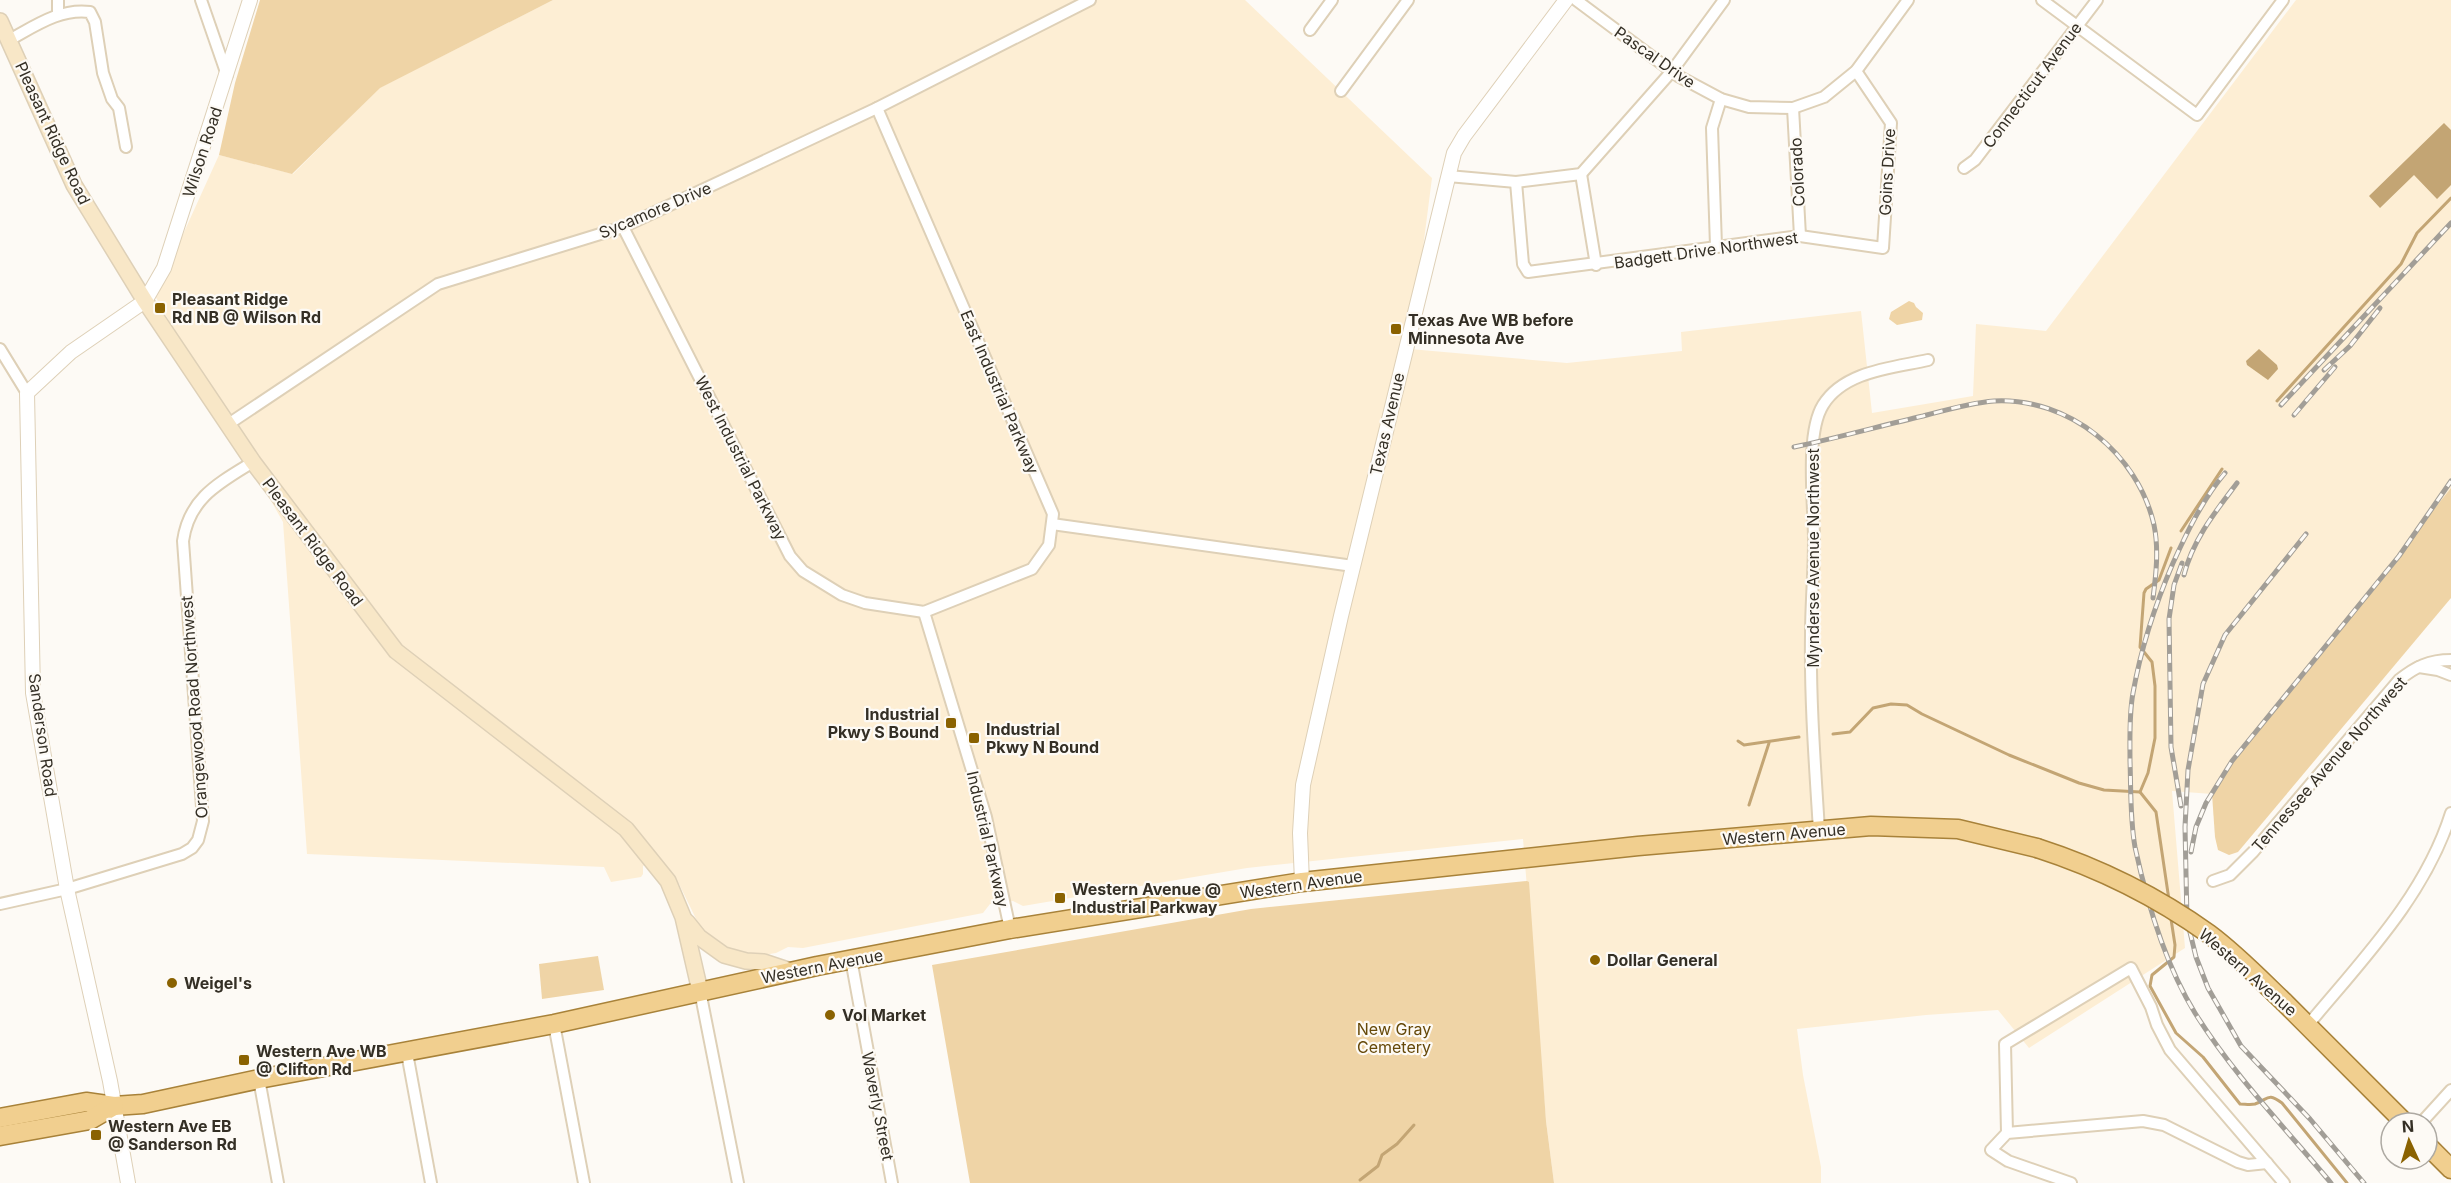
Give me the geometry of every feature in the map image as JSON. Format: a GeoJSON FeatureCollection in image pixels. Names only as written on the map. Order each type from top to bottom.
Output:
{"type":"FeatureCollection","features":[{"type":"Feature","properties":{"kind":"main road","name":"Pleasant Ridge Road"},"geometry":{"type":"LineString","coordinates":[[0,21],[74,185],[145,301],[253,462],[396,651],[626,829],[668,881],[683,917],[700,991]]}},
{"type":"Feature","properties":{"kind":"main road","name":"Western Avenue"},"geometry":{"type":"LineString","coordinates":[[0,1118],[86,1102],[114,1106],[143,1104],[259,1079],[554,1024],[851,959],[1010,929],[1302,882],[1638,846],[1871,826],[1933,827],[1981,833],[2037,848],[2104,872],[2175,912],[2210,935],[2308,1025],[2393,1111]]}},
{"type":"Feature","properties":{"kind":"main road"},"geometry":{"type":"LineString","coordinates":[[683,917],[699,937],[724,955],[746,961],[764,962],[791,971]]}},
{"type":"Feature","properties":{"kind":"main road","name":"Western Avenue"},"geometry":{"type":"LineString","coordinates":[[0,1136],[90,1120],[114,1106]]}},
{"type":"Feature","properties":{"kind":"main road"},"geometry":{"type":"LineString","coordinates":[[2439,1157],[2451,1169]]}},
{"type":"Feature","properties":{"kind":"street"},"geometry":{"type":"LineString","coordinates":[[58,0],[58,14]]}},
{"type":"Feature","properties":{"kind":"street"},"geometry":{"type":"LineString","coordinates":[[201,0],[227,75]]}},
{"type":"Feature","properties":{"kind":"street","name":"Wilson Road"},"geometry":{"type":"LineString","coordinates":[[145,301],[164,268],[250,0]]}},
{"type":"Feature","properties":{"kind":"street","name":"Sycamore Drive"},"geometry":{"type":"LineString","coordinates":[[227,425],[438,284],[623,227],[877,108],[1090,0]]}},
{"type":"Feature","properties":{"kind":"street"},"geometry":{"type":"LineString","coordinates":[[1310,30],[1332,0]]}},
{"type":"Feature","properties":{"kind":"street"},"geometry":{"type":"LineString","coordinates":[[1341,91],[1408,0]]}},
{"type":"Feature","properties":{"kind":"street","name":"Texas Avenue"},"geometry":{"type":"LineString","coordinates":[[1302,882],[1300,833],[1303,785],[1353,566],[1454,153],[1464,136],[1566,0]]}},
{"type":"Feature","properties":{"kind":"street","name":"Pascal Drive"},"geometry":{"type":"LineString","coordinates":[[1576,0],[1672,71],[1721,99],[1749,107],[1793,108],[1824,97],[1856,71],[1906,1]]}},
{"type":"Feature","properties":{"kind":"street"},"geometry":{"type":"LineString","coordinates":[[1448,176],[1516,182],[1581,174],[1672,71],[1724,0]]}},
{"type":"Feature","properties":{"kind":"street"},"geometry":{"type":"LineString","coordinates":[[2042,0],[2197,115],[2283,0]]}},
{"type":"Feature","properties":{"kind":"street","name":"Connecticut Avenue"},"geometry":{"type":"LineString","coordinates":[[1964,168],[1975,160],[2097,0]]}},
{"type":"Feature","properties":{"kind":"street"},"geometry":{"type":"LineString","coordinates":[[9,40],[58,14],[74,10],[90,12],[95,22],[104,73],[112,99],[118,108],[126,147]]}},
{"type":"Feature","properties":{"kind":"street","name":"Goins Drive"},"geometry":{"type":"LineString","coordinates":[[1856,71],[1892,123],[1883,248]]}},
{"type":"Feature","properties":{"kind":"street"},"geometry":{"type":"LineString","coordinates":[[1716,246],[1712,128],[1721,99]]}},
{"type":"Feature","properties":{"kind":"street","name":"East Industrial Parkway"},"geometry":{"type":"LineString","coordinates":[[877,108],[1053,514],[1049,545],[1032,570],[924,612]]}},
{"type":"Feature","properties":{"kind":"street","name":"Colorado"},"geometry":{"type":"LineString","coordinates":[[1793,108],[1800,236]]}},
{"type":"Feature","properties":{"kind":"street"},"geometry":{"type":"LineString","coordinates":[[1581,174],[1596,265]]}},
{"type":"Feature","properties":{"kind":"street","name":"Badgett Drive Northwest"},"geometry":{"type":"LineString","coordinates":[[1516,182],[1523,264],[1528,272],[1596,265],[1716,246],[1800,236],[1883,248]]}},
{"type":"Feature","properties":{"kind":"street","name":"West Industrial Parkway"},"geometry":{"type":"LineString","coordinates":[[623,227],[790,556],[803,571],[842,595],[865,603],[924,612]]}},
{"type":"Feature","properties":{"kind":"street"},"geometry":{"type":"LineString","coordinates":[[0,349],[27,393],[71,352],[145,301]]}},
{"type":"Feature","properties":{"kind":"street","name":"Mynderse Avenue Northwest"},"geometry":{"type":"LineString","coordinates":[[1819,831],[1811,636],[1814,426],[1822,406],[1845,383],[1865,375],[1928,360]]}},
{"type":"Feature","properties":{"kind":"street","name":"Sanderson Road"},"geometry":{"type":"LineString","coordinates":[[27,393],[33,693],[67,890],[110,1081],[128,1183]]}},
{"type":"Feature","properties":{"kind":"street","name":"Orangewood Road Northwest"},"geometry":{"type":"LineString","coordinates":[[0,904],[67,890],[182,854],[192,848],[202,831],[183,541],[185,525],[198,502],[253,462]]}},
{"type":"Feature","properties":{"kind":"street"},"geometry":{"type":"LineString","coordinates":[[1052,524],[1353,566]]}},
{"type":"Feature","properties":{"kind":"street","name":"Industrial Parkway"},"geometry":{"type":"LineString","coordinates":[[924,612],[986,817],[1010,929]]}},
{"type":"Feature","properties":{"kind":"street","name":"Tennessee Avenue Northwest"},"geometry":{"type":"LineString","coordinates":[[2213,881],[2230,875],[2253,852],[2399,680],[2416,667],[2432,661],[2451,660]]}},
{"type":"Feature","properties":{"kind":"street"},"geometry":{"type":"LineString","coordinates":[[2416,667],[2438,670],[2451,675]]}},
{"type":"Feature","properties":{"kind":"street"},"geometry":{"type":"LineString","coordinates":[[2308,1025],[2371,949],[2415,891],[2429,869],[2451,813]]}},
{"type":"Feature","properties":{"kind":"street","name":"Waverly Street"},"geometry":{"type":"LineString","coordinates":[[851,959],[892,1183]]}},
{"type":"Feature","properties":{"kind":"street"},"geometry":{"type":"LineString","coordinates":[[2007,1133],[2005,1044],[2131,968],[2170,1050],[2284,1183]]}},
{"type":"Feature","properties":{"kind":"street"},"geometry":{"type":"LineString","coordinates":[[700,991],[738,1183]]}},
{"type":"Feature","properties":{"kind":"street"},"geometry":{"type":"LineString","coordinates":[[554,1024],[584,1183]]}},
{"type":"Feature","properties":{"kind":"street"},"geometry":{"type":"LineString","coordinates":[[407,1053],[431,1183]]}},
{"type":"Feature","properties":{"kind":"street"},"geometry":{"type":"LineString","coordinates":[[259,1079],[278,1183]]}},
{"type":"Feature","properties":{"kind":"street"},"geometry":{"type":"LineString","coordinates":[[2432,1111],[2451,1090]]}},
{"type":"Feature","properties":{"kind":"street"},"geometry":{"type":"LineString","coordinates":[[2071,1183],[2008,1161],[1991,1150],[2007,1133],[2143,1121],[2164,1125],[2238,1162],[2248,1165],[2267,1163]]}},
{"type":"Feature","properties":{"kind":"shaded area"},"geometry":{"type":"Polygon","coordinates":[[[553,0],[1245,0],[1432,178],[1410,349],[1567,363],[1682,351],[1681,332],[1861,311],[1872,413],[1973,396],[1976,324],[2046,331],[2296,0],[2451,0],[2451,488],[2230,762],[2212,794],[2172,791],[2185,948],[2029,1048],[1998,1010],[1797,1029],[1803,1075],[1821,1167],[1821,1183],[1554,1183],[1546,1121],[1523,839],[1247,868],[1023,906],[1013,901],[990,904],[983,913],[803,948],[788,947],[776,953],[750,957],[716,944],[700,927],[679,884],[659,856],[643,866],[641,877],[611,882],[604,867],[307,854],[283,522],[155,296],[219,155],[293,174],[379,88],[553,0]]]}},
{"type":"Feature","properties":{"kind":"shaded area"},"geometry":{"type":"Polygon","coordinates":[[[2444,123],[2451,130],[2451,185],[2437,199],[2414,175],[2380,208],[2369,196],[2444,123]]]}},
{"type":"Feature","properties":{"kind":"shaded area"},"geometry":{"type":"Polygon","coordinates":[[[2259,349],[2277,365],[2278,369],[2268,380],[2247,365],[2246,361],[2259,349]]]}},
{"type":"Feature","properties":{"kind":"green space"},"geometry":{"type":"Polygon","coordinates":[[[260,0],[553,0],[380,88],[292,174],[219,155],[235,83],[260,0]]]}},
{"type":"Feature","properties":{"kind":"green space"},"geometry":{"type":"Polygon","coordinates":[[[1909,301],[1923,313],[1922,320],[1897,325],[1889,319],[1891,312],[1909,301]]]}},
{"type":"Feature","properties":{"kind":"green space"},"geometry":{"type":"Polygon","coordinates":[[[2451,488],[2451,598],[2238,852],[2229,855],[2218,850],[2212,794],[2230,762],[2451,488]]]}},
{"type":"Feature","properties":{"kind":"green space","name":"New Gray Cemetery"},"geometry":{"type":"Polygon","coordinates":[[[1529,882],[1546,1121],[1554,1183],[970,1183],[932,965],[1251,909],[1529,882]]]}},
{"type":"Feature","properties":{"kind":"green space"},"geometry":{"type":"Polygon","coordinates":[[[598,956],[604,990],[542,999],[539,964],[598,956]]]}},
{"type":"Feature","properties":{"kind":"waterway"},"geometry":{"type":"LineString","coordinates":[[2277,401],[2401,264],[2417,233],[2451,198]]}},
{"type":"Feature","properties":{"kind":"waterway"},"geometry":{"type":"LineString","coordinates":[[2181,531],[2222,469]]}},
{"type":"Feature","properties":{"kind":"waterway"},"geometry":{"type":"LineString","coordinates":[[2140,792],[2148,773],[2155,738],[2155,686],[2152,662],[2140,647],[2144,593],[2159,580],[2171,548]]}},
{"type":"Feature","properties":{"kind":"waterway"},"geometry":{"type":"LineString","coordinates":[[1833,734],[1850,732],[1873,708],[1891,704],[1907,705],[2009,755],[2079,783],[2104,790],[2140,792],[2156,812],[2169,900]]}},
{"type":"Feature","properties":{"kind":"waterway"},"geometry":{"type":"LineString","coordinates":[[1738,741],[1744,745],[1799,737]]}},
{"type":"Feature","properties":{"kind":"waterway"},"geometry":{"type":"LineString","coordinates":[[1749,805],[1769,743]]}},
{"type":"Feature","properties":{"kind":"waterway"},"geometry":{"type":"LineString","coordinates":[[2171,919],[2175,945],[2174,957],[2152,975],[2150,986],[2176,1033],[2203,1057],[2240,1104],[2255,1104],[2271,1097],[2282,1103],[2347,1183]]}},
{"type":"Feature","properties":{"kind":"waterway"},"geometry":{"type":"LineString","coordinates":[[1360,1180],[1378,1166],[1382,1155],[1397,1144],[1414,1125]]}},
{"type":"Feature","properties":{"kind":"railway"},"geometry":{"type":"LineString","coordinates":[[2281,405],[2451,223]]}},
{"type":"Feature","properties":{"kind":"railway"},"geometry":{"type":"LineString","coordinates":[[2324,370],[2350,346],[2380,308]]}},
{"type":"Feature","properties":{"kind":"railway"},"geometry":{"type":"LineString","coordinates":[[2294,415],[2335,367]]}},
{"type":"Feature","properties":{"kind":"railway"},"geometry":{"type":"LineString","coordinates":[[1794,447],[1985,402],[2022,402],[2048,409],[2073,420],[2096,435],[2133,475],[2146,499],[2156,534],[2153,598]]}},
{"type":"Feature","properties":{"kind":"railway"},"geometry":{"type":"LineString","coordinates":[[2225,473],[2203,505],[2173,563],[2144,643],[2130,718],[2133,836],[2145,890],[2158,933],[2184,994],[2226,1058],[2331,1183]]}},
{"type":"Feature","properties":{"kind":"railway"},"geometry":{"type":"LineString","coordinates":[[2191,852],[2196,827],[2206,803],[2232,761],[2399,556],[2451,481]]}},
{"type":"Feature","properties":{"kind":"railway"},"geometry":{"type":"LineString","coordinates":[[2184,575],[2199,537],[2237,483]]}},
{"type":"Feature","properties":{"kind":"railway"},"geometry":{"type":"LineString","coordinates":[[2306,534],[2225,635],[2203,684],[2188,770],[2185,827],[2187,920],[2196,957],[2208,988],[2241,1046],[2310,1119],[2364,1183]]}},
{"type":"Feature","properties":{"kind":"railway"},"geometry":{"type":"LineString","coordinates":[[2181,806],[2171,747],[2169,619],[2174,585],[2182,563]]}},
{"type":"Feature","properties":{"kind":"place","name":"Pleasant Ridge Rd NB @ Wilson Rd"},"geometry":{"type":"Point","coordinates":[160,308]}},
{"type":"Feature","properties":{"kind":"place","name":"Texas Ave WB before Minnesota Ave"},"geometry":{"type":"Point","coordinates":[1396,329]}},
{"type":"Feature","properties":{"kind":"place","name":"Industrial Pkwy S Bound"},"geometry":{"type":"Point","coordinates":[951,723]}},
{"type":"Feature","properties":{"kind":"place","name":"Industrial Pkwy N Bound"},"geometry":{"type":"Point","coordinates":[974,738]}},
{"type":"Feature","properties":{"kind":"place","name":"Western Avenue @ Industrial Parkway"},"geometry":{"type":"Point","coordinates":[1060,898]}},
{"type":"Feature","properties":{"kind":"place","name":"Dollar General"},"geometry":{"type":"Point","coordinates":[1595,960]}},
{"type":"Feature","properties":{"kind":"place","name":"Weigel's"},"geometry":{"type":"Point","coordinates":[172,983]}},
{"type":"Feature","properties":{"kind":"place","name":"Vol Market"},"geometry":{"type":"Point","coordinates":[830,1015]}},
{"type":"Feature","properties":{"kind":"place","name":"Western Ave WB @ Clifton Rd"},"geometry":{"type":"Point","coordinates":[244,1060]}},
{"type":"Feature","properties":{"kind":"place","name":"Western Ave EB @ Sanderson Rd"},"geometry":{"type":"Point","coordinates":[96,1135]}}]}
